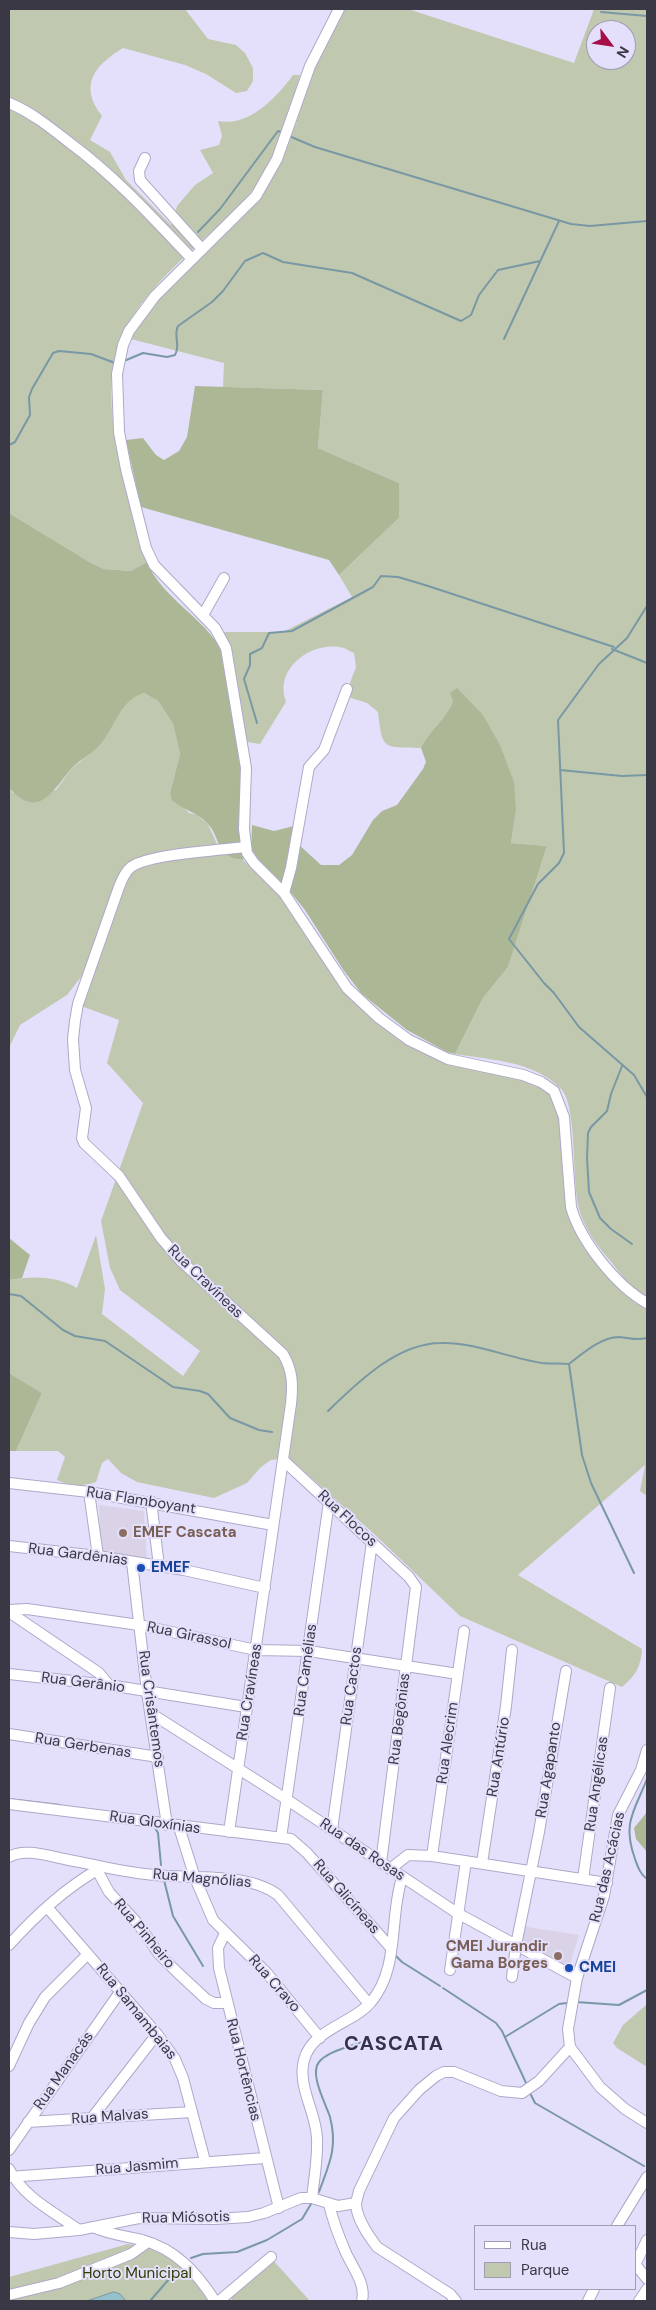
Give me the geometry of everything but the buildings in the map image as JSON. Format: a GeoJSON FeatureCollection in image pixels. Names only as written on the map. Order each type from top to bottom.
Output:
{"type":"FeatureCollection","features":[{"type":"Feature","properties":{"kind":"street"},"geometry":{"type":"LineString","coordinates":[[340,9],[310,66],[271,173],[256,196],[144,308],[129,331],[123,344],[117,374],[119,432],[126,469],[146,548],[160,572],[203,615],[220,636],[226,648],[246,768],[244,829],[246,847],[254,863],[284,893],[347,988],[379,1018],[409,1040],[448,1059],[523,1075],[541,1082],[554,1091],[564,1117],[571,1207],[575,1220],[587,1241],[612,1272],[639,1298],[647,1303]]}},
{"type":"Feature","properties":{"kind":"street"},"geometry":{"type":"LineString","coordinates":[[9,103],[43,123],[86,153],[128,191],[192,259]]}},
{"type":"Feature","properties":{"kind":"street"},"geometry":{"type":"LineString","coordinates":[[145,158],[139,171],[140,180],[202,249]]}},
{"type":"Feature","properties":{"kind":"street"},"geometry":{"type":"LineString","coordinates":[[203,615],[224,578]]}},
{"type":"Feature","properties":{"kind":"street"},"geometry":{"type":"LineString","coordinates":[[284,893],[291,868],[309,767],[324,750],[347,689]]}},
{"type":"Feature","properties":{"kind":"street","name":"Rua Cravíneas"},"geometry":{"type":"LineString","coordinates":[[229,1832],[273,1524],[284,1460],[293,1385],[290,1366],[277,1347],[180,1260],[161,1238],[119,1176],[84,1143],[81,1132],[85,1100],[75,1070],[73,1048],[78,1004],[119,887],[127,871],[139,863],[181,854],[246,847]]}},
{"type":"Feature","properties":{"kind":"street","name":"Rua Flocos"},"geometry":{"type":"LineString","coordinates":[[284,1460],[410,1577]]}},
{"type":"Feature","properties":{"kind":"street","name":"Rua Flamboyant"},"geometry":{"type":"LineString","coordinates":[[9,1484],[89,1492],[151,1501],[273,1524]]}},
{"type":"Feature","properties":{"kind":"street"},"geometry":{"type":"LineString","coordinates":[[89,1492],[98,1556]]}},
{"type":"Feature","properties":{"kind":"street"},"geometry":{"type":"LineString","coordinates":[[151,1501],[158,1566]]}},
{"type":"Feature","properties":{"kind":"street","name":"Rua Camélias"},"geometry":{"type":"LineString","coordinates":[[281,1838],[329,1502]]}},
{"type":"Feature","properties":{"kind":"street","name":"Rua Cactos"},"geometry":{"type":"LineString","coordinates":[[332,1830],[372,1542]]}},
{"type":"Feature","properties":{"kind":"street","name":"Rua Gardênias"},"geometry":{"type":"LineString","coordinates":[[9,1546],[98,1556],[218,1576],[265,1588]]}},
{"type":"Feature","properties":{"kind":"street","name":"Rua Crisântemos"},"geometry":{"type":"LineString","coordinates":[[132,1562],[147,1692],[152,1714],[167,1826]]}},
{"type":"Feature","properties":{"kind":"street","name":"Rua Begônias"},"geometry":{"type":"LineString","coordinates":[[385,1866],[416,1591],[415,1583],[410,1577]]}},
{"type":"Feature","properties":{"kind":"street","name":"Rua Girassol"},"geometry":{"type":"LineString","coordinates":[[9,1611],[27,1609],[139,1625],[256,1650],[309,1651],[458,1674]]}},
{"type":"Feature","properties":{"kind":"street"},"geometry":{"type":"LineString","coordinates":[[9,1611],[99,1673],[110,1685]]}},
{"type":"Feature","properties":{"kind":"street","name":"Rua Alecrim"},"geometry":{"type":"LineString","coordinates":[[432,1856],[464,1631]]}},
{"type":"Feature","properties":{"kind":"street","name":"Rua Antúrio"},"geometry":{"type":"LineString","coordinates":[[482,1863],[506,1706],[512,1650]]}},
{"type":"Feature","properties":{"kind":"street","name":"Rua Agapanto"},"geometry":{"type":"LineString","coordinates":[[512,1977],[516,1945],[532,1870],[566,1671]]}},
{"type":"Feature","properties":{"kind":"street","name":"Rua Gerânio"},"geometry":{"type":"LineString","coordinates":[[9,1674],[110,1685],[246,1708]]}},
{"type":"Feature","properties":{"kind":"street","name":"Rua Angélicas"},"geometry":{"type":"LineString","coordinates":[[583,1879],[610,1688]]}},
{"type":"Feature","properties":{"kind":"street","name":"Rua das Rosas"},"geometry":{"type":"LineString","coordinates":[[152,1714],[286,1799],[457,1913],[577,1978]]}},
{"type":"Feature","properties":{"kind":"street","name":"Rua Gerbenas"},"geometry":{"type":"LineString","coordinates":[[9,1734],[158,1757]]}},
{"type":"Feature","properties":{"kind":"street","name":"Rua das Acácias"},"geometry":{"type":"LineString","coordinates":[[570,2046],[568,2029],[570,2011],[577,1978],[600,1910],[607,1882],[618,1815],[639,1776],[647,1750]]}},
{"type":"Feature","properties":{"kind":"street","name":"Rua Gloxínias"},"geometry":{"type":"LineString","coordinates":[[9,1804],[167,1826],[291,1839],[300,1845]]}},
{"type":"Feature","properties":{"kind":"street","name":"Rua Cravo"},"geometry":{"type":"LineString","coordinates":[[179,1827],[195,1878],[208,1911],[216,1925],[266,1972],[320,2038]]}},
{"type":"Feature","properties":{"kind":"street","name":"Rua Glicíneas"},"geometry":{"type":"LineString","coordinates":[[300,1845],[391,1948]]}},
{"type":"Feature","properties":{"kind":"street","name":"Rua Magnólias"},"geometry":{"type":"LineString","coordinates":[[11,1856],[41,1855],[96,1867],[146,1874],[244,1881],[269,1888],[278,1895],[369,2004]]}},
{"type":"Feature","properties":{"kind":"street"},"geometry":{"type":"LineString","coordinates":[[385,1866],[408,1855],[432,1856],[607,1882]]}},
{"type":"Feature","properties":{"kind":"street"},"geometry":{"type":"LineString","coordinates":[[450,1970],[466,1861]]}},
{"type":"Feature","properties":{"kind":"street"},"geometry":{"type":"LineString","coordinates":[[9,1945],[47,1907],[96,1867]]}},
{"type":"Feature","properties":{"kind":"street","name":"Rua Pinheiro"},"geometry":{"type":"LineString","coordinates":[[96,1867],[109,1892],[139,1925],[158,1953],[176,1972],[206,1999],[226,2004]]}},
{"type":"Feature","properties":{"kind":"street"},"geometry":{"type":"LineString","coordinates":[[356,2203],[346,2206],[329,2204],[312,2198],[317,2138],[304,2081],[303,2065],[307,2052],[320,2038],[369,2004],[379,1990],[391,1948],[398,1890],[402,1878]]}},
{"type":"Feature","properties":{"kind":"street","name":"Rua Samambaias"},"geometry":{"type":"LineString","coordinates":[[47,1907],[157,2034],[179,2068],[205,2161]]}},
{"type":"Feature","properties":{"kind":"street","name":"Rua Hortências"},"geometry":{"type":"LineString","coordinates":[[225,1933],[218,1948],[218,1957],[226,2004],[279,2208]]}},
{"type":"Feature","properties":{"kind":"street"},"geometry":{"type":"LineString","coordinates":[[9,2066],[29,2023],[45,1997],[88,1954]]}},
{"type":"Feature","properties":{"kind":"street","name":"Rua Manacás"},"geometry":{"type":"LineString","coordinates":[[9,2150],[120,1992]]}},
{"type":"Feature","properties":{"kind":"street"},"geometry":{"type":"LineString","coordinates":[[91,2119],[157,2034]]}},
{"type":"Feature","properties":{"kind":"street"},"geometry":{"type":"LineString","coordinates":[[456,2301],[450,2294],[377,2247],[368,2235],[356,2208],[359,2191],[394,2118],[419,2090],[436,2076],[444,2072],[454,2072],[501,2091],[522,2093],[539,2082],[570,2046],[610,2098],[647,2123]]}},
{"type":"Feature","properties":{"kind":"street","name":"Rua Malvas"},"geometry":{"type":"LineString","coordinates":[[28,2122],[192,2112]]}},
{"type":"Feature","properties":{"kind":"street","name":"Rua Jasmim"},"geometry":{"type":"LineString","coordinates":[[10,2175],[265,2158]]}},
{"type":"Feature","properties":{"kind":"street"},"geometry":{"type":"LineString","coordinates":[[10,2175],[41,2205],[78,2230]]}},
{"type":"Feature","properties":{"kind":"street"},"geometry":{"type":"LineString","coordinates":[[618,2225],[647,2177]]}},
{"type":"Feature","properties":{"kind":"street","name":"Rua Miósotis"},"geometry":{"type":"LineString","coordinates":[[9,2232],[34,2234],[78,2230],[138,2218],[215,2220],[248,2217],[279,2208],[301,2198],[312,2198]]}},
{"type":"Feature","properties":{"kind":"street"},"geometry":{"type":"LineString","coordinates":[[329,2204],[346,2252],[361,2284],[363,2291],[362,2301]]}},
{"type":"Feature","properties":{"kind":"street"},"geometry":{"type":"LineString","coordinates":[[92,2227],[111,2234],[148,2242],[180,2258],[198,2276],[215,2301]]}},
{"type":"Feature","properties":{"kind":"street"},"geometry":{"type":"LineString","coordinates":[[636,2262],[647,2240]]}},
{"type":"Feature","properties":{"kind":"street"},"geometry":{"type":"LineString","coordinates":[[9,2295],[59,2283],[131,2254],[148,2242]]}},
{"type":"Feature","properties":{"kind":"street"},"geometry":{"type":"LineString","coordinates":[[219,2301],[271,2257]]}},
{"type":"Feature","properties":{"kind":"street"},"geometry":{"type":"LineString","coordinates":[[636,2265],[647,2279]]}},
{"type":"Feature","properties":{"kind":"street"},"geometry":{"type":"LineString","coordinates":[[639,2301],[647,2289]]}},
{"type":"Feature","properties":{"kind":"shaded area"},"geometry":{"type":"Polygon","coordinates":[[[195,386],[323,390],[318,448],[399,483],[399,518],[339,575],[329,560],[141,507],[126,440],[143,438],[156,455],[164,460],[179,451],[187,437],[195,386]]]}},
{"type":"Feature","properties":{"kind":"shaded area"},"geometry":{"type":"Polygon","coordinates":[[[9,513],[104,569],[131,571],[147,562],[163,587],[215,640],[223,653],[242,774],[243,860],[227,855],[207,823],[172,800],[170,793],[180,754],[173,724],[158,701],[144,693],[135,696],[128,702],[102,743],[74,766],[51,794],[44,799],[28,802],[9,788],[9,513]]]}},
{"type":"Feature","properties":{"kind":"shaded area"},"geometry":{"type":"Polygon","coordinates":[[[457,688],[483,715],[500,745],[514,782],[516,811],[511,843],[547,846],[508,967],[483,998],[455,1054],[447,1052],[407,1030],[362,994],[344,971],[305,910],[288,889],[251,855],[252,825],[274,831],[294,826],[297,843],[321,865],[339,865],[352,855],[373,820],[382,811],[397,805],[423,769],[426,762],[421,748],[450,708],[453,701],[450,693],[457,688]]]}},
{"type":"Feature","properties":{"kind":"shaded area"},"geometry":{"type":"Polygon","coordinates":[[[9,1238],[30,1255],[22,1278],[9,1280],[9,1238]]]}},
{"type":"Feature","properties":{"kind":"shaded area"},"geometry":{"type":"Polygon","coordinates":[[[9,1373],[42,1393],[16,1451],[9,1451],[9,1373]]]}},
{"type":"Feature","properties":{"kind":"shaded area","name":"EMEF Cascata"},"geometry":{"type":"Polygon","coordinates":[[[99,1505],[144,1511],[147,1562],[101,1555],[99,1505]]]}},
{"type":"Feature","properties":{"kind":"shaded area"},"geometry":{"type":"Polygon","coordinates":[[[647,1812],[647,1852],[636,1839],[634,1828],[647,1812]]]}},
{"type":"Feature","properties":{"kind":"shaded area","name":"CMEI Jurandir Gama Borges"},"geometry":{"type":"Polygon","coordinates":[[[521,1926],[579,1935],[568,1971],[518,1940],[521,1926]]]}},
{"type":"Feature","properties":{"kind":"shaded area"},"geometry":{"type":"Polygon","coordinates":[[[114,2292],[120,2294],[126,2301],[87,2301],[114,2292]]]}},
{"type":"Feature","properties":{"kind":"green space"},"geometry":{"type":"Polygon","coordinates":[[[9,9],[185,9],[208,39],[236,45],[245,53],[253,68],[253,81],[247,91],[236,93],[206,74],[185,65],[123,48],[105,61],[93,77],[91,95],[102,116],[90,140],[110,152],[126,180],[171,225],[177,206],[195,185],[213,173],[200,150],[219,145],[222,136],[218,121],[240,120],[251,115],[270,101],[293,75],[300,75],[276,147],[255,187],[235,211],[182,259],[155,287],[131,318],[122,336],[112,373],[112,416],[119,459],[139,545],[147,562],[132,571],[104,569],[91,563],[9,513],[9,9]]]}},
{"type":"Feature","properties":{"kind":"green space"},"geometry":{"type":"Polygon","coordinates":[[[343,9],[408,9],[574,63],[586,31],[586,70],[636,70],[636,20],[590,20],[594,9],[647,9],[647,1297],[632,1287],[602,1252],[593,1239],[580,1212],[577,1200],[570,1112],[561,1089],[539,1073],[526,1067],[498,1060],[455,1054],[483,998],[508,967],[547,846],[511,843],[516,811],[453,701],[446,714],[421,748],[392,746],[387,744],[381,734],[378,712],[367,703],[345,696],[356,667],[354,653],[341,647],[316,649],[305,654],[289,669],[285,679],[284,690],[286,702],[260,744],[247,742],[232,650],[224,632],[283,632],[352,597],[339,575],[399,518],[399,483],[318,448],[323,390],[223,387],[224,363],[131,339],[141,320],[161,296],[203,253],[237,223],[263,194],[281,161],[296,124],[315,60],[343,9]]]}},
{"type":"Feature","properties":{"kind":"green space"},"geometry":{"type":"Polygon","coordinates":[[[144,693],[158,701],[173,724],[180,754],[170,793],[189,813],[197,815],[208,824],[217,844],[236,859],[243,860],[281,896],[355,1001],[444,1062],[535,1081],[555,1096],[561,1118],[566,1188],[588,1250],[622,1292],[635,1303],[647,1308],[647,1496],[640,1491],[645,1465],[518,1575],[642,1649],[636,1671],[622,1687],[460,1616],[373,1533],[289,1458],[271,1460],[261,1467],[247,1483],[214,1498],[137,1482],[121,1473],[108,1459],[102,1463],[96,1482],[86,1485],[67,1484],[57,1480],[65,1457],[58,1451],[16,1451],[42,1393],[9,1373],[9,1280],[44,1278],[61,1281],[77,1288],[96,1235],[105,1289],[102,1314],[183,1376],[200,1351],[120,1290],[110,1268],[101,1221],[143,1103],[107,1063],[119,1020],[81,1006],[88,968],[67,995],[20,1025],[9,1048],[9,788],[13,793],[56,790],[72,768],[95,750],[128,701],[135,695],[144,693]]]}},
{"type":"Feature","properties":{"kind":"green space"},"geometry":{"type":"Polygon","coordinates":[[[647,2004],[647,2067],[617,2048],[613,2043],[623,2025],[647,2004]]]}},
{"type":"Feature","properties":{"kind":"green space","name":"Horto Municipal"},"geometry":{"type":"Polygon","coordinates":[[[128,2244],[154,2251],[175,2262],[192,2279],[208,2301],[9,2301],[9,2277],[128,2244]]]}},
{"type":"Feature","properties":{"kind":"green space"},"geometry":{"type":"Polygon","coordinates":[[[271,2258],[310,2301],[233,2301],[229,2297],[271,2258]]]}},
{"type":"Feature","properties":{"kind":"waterway"},"geometry":{"type":"LineString","coordinates":[[601,12],[647,16]]}},
{"type":"Feature","properties":{"kind":"waterway"},"geometry":{"type":"LineString","coordinates":[[198,232],[220,209],[278,131],[283,133]]}},
{"type":"Feature","properties":{"kind":"waterway"},"geometry":{"type":"LineString","coordinates":[[289,136],[315,147],[571,224],[590,226],[647,221]]}},
{"type":"Feature","properties":{"kind":"waterway"},"geometry":{"type":"LineString","coordinates":[[504,339],[559,221]]}},
{"type":"Feature","properties":{"kind":"waterway"},"geometry":{"type":"LineString","coordinates":[[124,361],[143,353],[167,357],[175,355],[177,351],[176,333],[178,326],[212,302],[223,291],[245,261],[263,253],[283,262],[352,273],[461,321],[471,315],[479,295],[498,270],[540,261]]}},
{"type":"Feature","properties":{"kind":"waterway"},"geometry":{"type":"LineString","coordinates":[[9,445],[15,442],[30,415],[29,397],[53,353],[59,351],[91,354],[115,363]]}},
{"type":"Feature","properties":{"kind":"waterway"},"geometry":{"type":"LineString","coordinates":[[257,723],[244,679],[250,665],[250,654],[262,648],[269,633],[292,631],[373,587],[381,576],[398,577],[425,585],[614,647]]}},
{"type":"Feature","properties":{"kind":"waterway"},"geometry":{"type":"LineString","coordinates":[[647,606],[627,638],[599,664],[558,720],[564,853],[559,863],[538,884],[509,939],[554,993],[579,1027],[634,1075],[647,1097]]}},
{"type":"Feature","properties":{"kind":"waterway"},"geometry":{"type":"LineString","coordinates":[[612,649],[647,663]]}},
{"type":"Feature","properties":{"kind":"waterway"},"geometry":{"type":"LineString","coordinates":[[560,770],[622,776],[647,775]]}},
{"type":"Feature","properties":{"kind":"waterway"},"geometry":{"type":"LineString","coordinates":[[622,1066],[611,1094],[607,1111],[591,1127],[588,1133],[587,1158],[589,1192],[600,1218],[611,1229],[632,1244]]}},
{"type":"Feature","properties":{"kind":"waterway"},"geometry":{"type":"LineString","coordinates":[[9,1294],[21,1296],[63,1330],[75,1336],[105,1341],[173,1387],[208,1394],[230,1418],[259,1430],[272,1432]]}},
{"type":"Feature","properties":{"kind":"waterway"},"geometry":{"type":"LineString","coordinates":[[328,1411],[379,1366],[409,1350],[425,1345],[454,1343],[529,1361],[569,1364],[592,1346],[606,1340],[619,1337],[647,1338]]}},
{"type":"Feature","properties":{"kind":"waterway"},"geometry":{"type":"LineString","coordinates":[[569,1364],[582,1455],[591,1483],[634,1573]]}},
{"type":"Feature","properties":{"kind":"waterway"},"geometry":{"type":"LineString","coordinates":[[647,1779],[634,1809],[630,1827],[631,1847],[637,1865],[647,1879]]}},
{"type":"Feature","properties":{"kind":"waterway"},"geometry":{"type":"LineString","coordinates":[[9,1799],[60,1805]]}},
{"type":"Feature","properties":{"kind":"waterway"},"geometry":{"type":"LineString","coordinates":[[154,1826],[158,1833],[161,1865]]}},
{"type":"Feature","properties":{"kind":"waterway"},"geometry":{"type":"LineString","coordinates":[[164,1880],[173,1916],[203,1966]]}},
{"type":"Feature","properties":{"kind":"waterway"},"geometry":{"type":"LineString","coordinates":[[395,1955],[402,1962],[440,1986]]}},
{"type":"Feature","properties":{"kind":"waterway"},"geometry":{"type":"LineString","coordinates":[[443,1988],[496,2023],[502,2031],[527,2085]]}},
{"type":"Feature","properties":{"kind":"waterway"},"geometry":{"type":"LineString","coordinates":[[576,2002],[619,2005],[647,1990]]}},
{"type":"Feature","properties":{"kind":"waterway"},"geometry":{"type":"LineString","coordinates":[[505,2037],[559,2004],[567,2003]]}},
{"type":"Feature","properties":{"kind":"waterway"},"geometry":{"type":"LineString","coordinates":[[319,2192],[331,2156],[333,2138],[330,2117],[317,2081],[316,2067],[328,2055],[362,2042]]}},
{"type":"Feature","properties":{"kind":"waterway"},"geometry":{"type":"LineString","coordinates":[[530,2093],[535,2103],[644,2166]]}},
{"type":"Feature","properties":{"kind":"waterway"},"geometry":{"type":"LineString","coordinates":[[191,2258],[203,2254],[237,2252],[267,2240],[302,2219],[311,2204]]}},
{"type":"Feature","properties":{"kind":"waterway"},"geometry":{"type":"LineString","coordinates":[[150,2301],[176,2271]]}},
{"type":"Feature","properties":{"kind":"place","name":"EMEF Cascata"},"geometry":{"type":"Point","coordinates":[123,1533]}},
{"type":"Feature","properties":{"kind":"place","name":"EMEF"},"geometry":{"type":"Point","coordinates":[141,1568]}},
{"type":"Feature","properties":{"kind":"place","name":"CMEI Jurandir Gama Borges"},"geometry":{"type":"Point","coordinates":[558,1956]}},
{"type":"Feature","properties":{"kind":"place","name":"CMEI"},"geometry":{"type":"Point","coordinates":[569,1968]}},
{"type":"Feature","properties":{"kind":"district","name":"CASCATA"},"geometry":{"type":"Point","coordinates":[394,2045]}}]}
